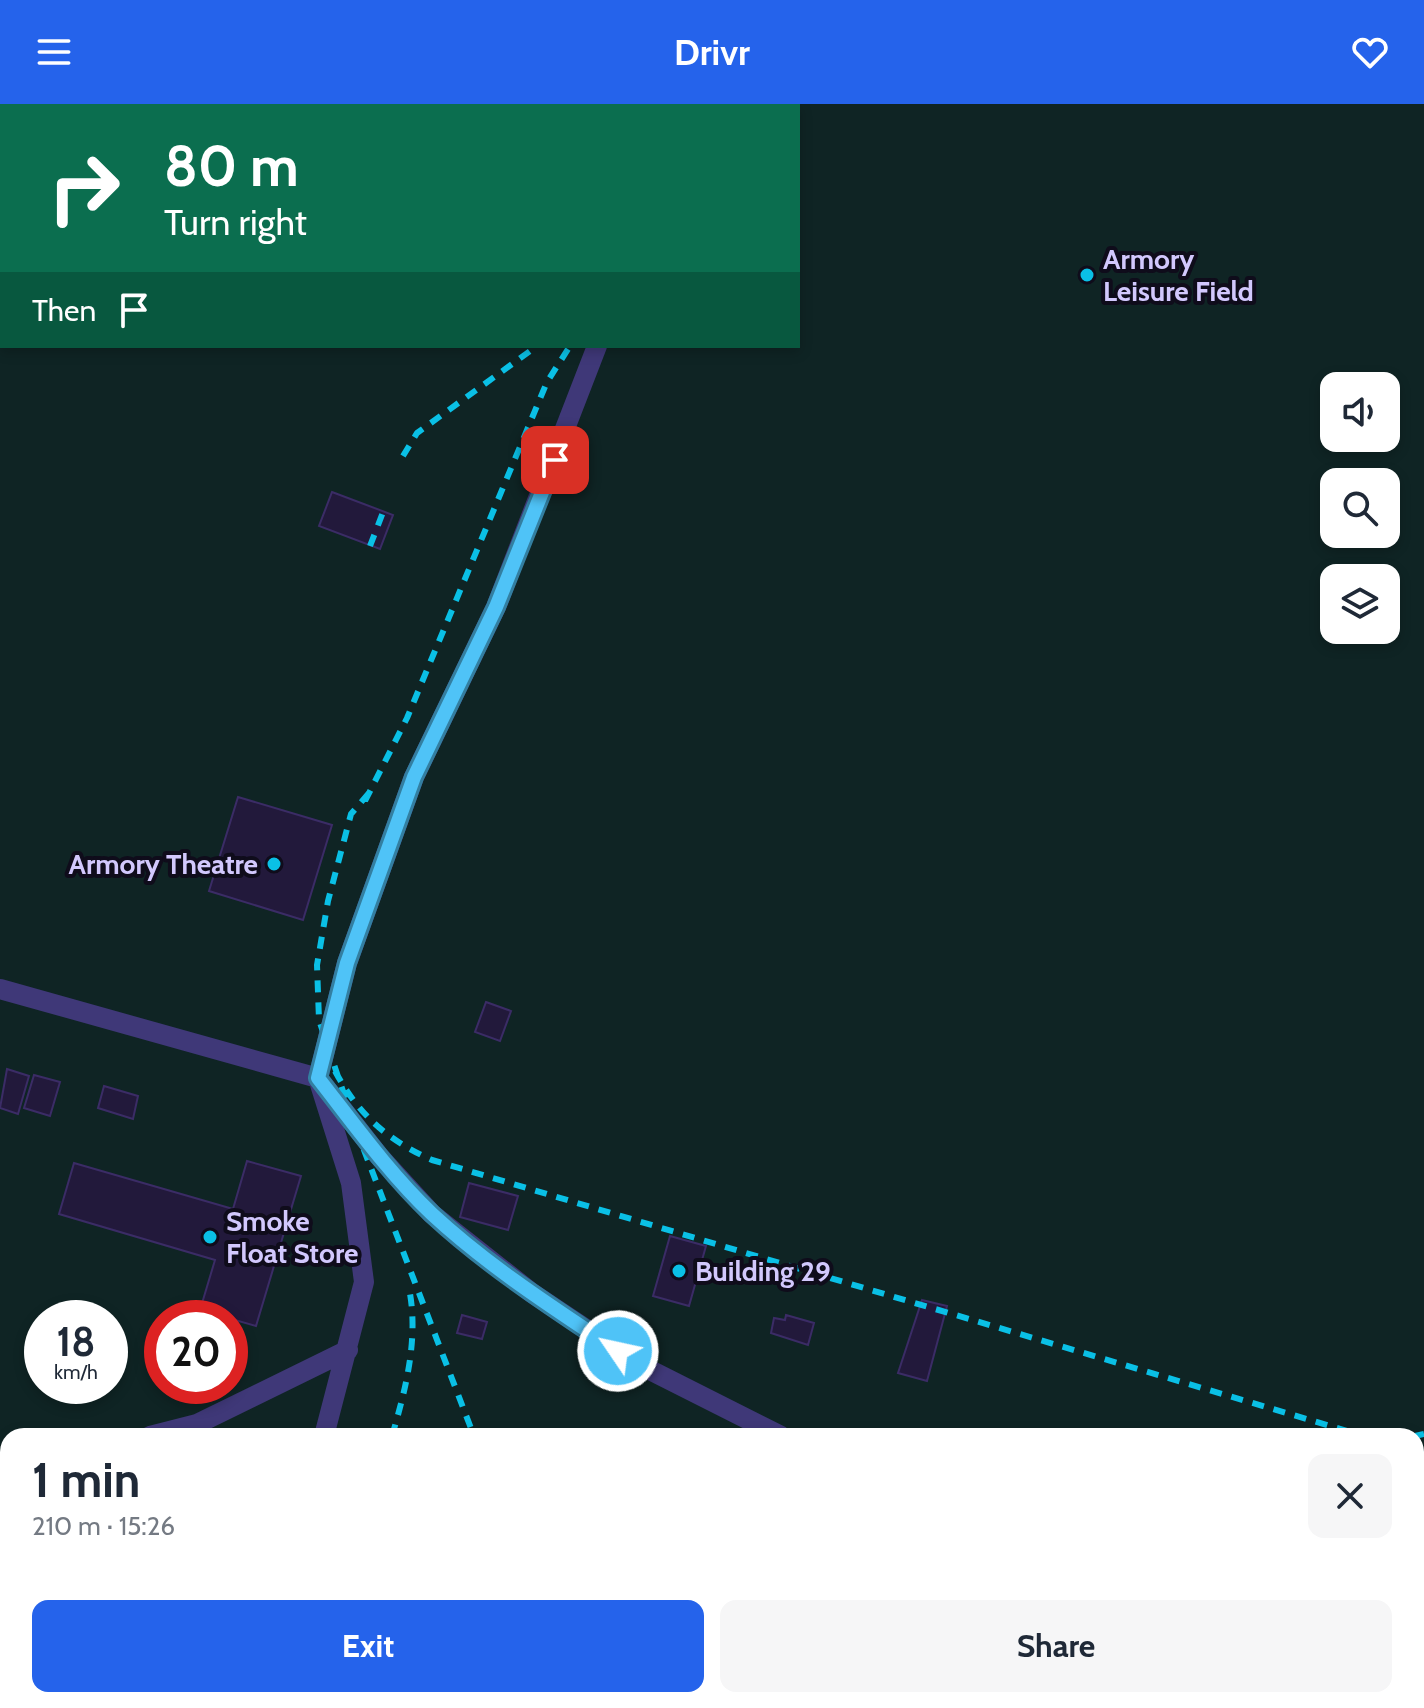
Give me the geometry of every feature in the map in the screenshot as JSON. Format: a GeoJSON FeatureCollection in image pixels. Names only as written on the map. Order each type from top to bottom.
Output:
{"type":"FeatureCollection","features":[{"type":"Feature","properties":{"kind":"lane"},"geometry":{"type":"LineString","coordinates":[[326,1428],[364,1282],[351,1183],[318,1078],[347,963],[414,777],[496,607],[596,348]]}},
{"type":"Feature","properties":{"kind":"lane"},"geometry":{"type":"LineString","coordinates":[[0,989],[318,1078],[379,1156],[432,1214],[532,1293],[640,1365],[765,1428]]}},
{"type":"Feature","properties":{"kind":"lane"},"geometry":{"type":"LineString","coordinates":[[181,1428],[197,1424],[348,1350]]}},
{"type":"Feature","properties":{"kind":"green space"},"geometry":{"type":"Polygon","coordinates":[[[800,104],[1424,104],[1424,1428],[0,1428],[0,348],[800,348],[800,104]]]}},
{"type":"Feature","properties":{"kind":"building"},"geometry":{"type":"Polygon","coordinates":[[[332,492],[393,515],[380,549],[319,526],[332,492]]]}},
{"type":"Feature","properties":{"kind":"building"},"geometry":{"type":"Polygon","coordinates":[[[238,797],[332,825],[303,920],[209,891],[238,797]]]}},
{"type":"Feature","properties":{"kind":"building"},"geometry":{"type":"Polygon","coordinates":[[[486,1002],[511,1011],[500,1041],[475,1032],[486,1002]]]}},
{"type":"Feature","properties":{"kind":"building"},"geometry":{"type":"Polygon","coordinates":[[[7,1069],[29,1076],[18,1114],[0,1108],[7,1069]]]}},
{"type":"Feature","properties":{"kind":"building"},"geometry":{"type":"Polygon","coordinates":[[[34,1075],[60,1082],[50,1116],[24,1108],[34,1075]]]}},
{"type":"Feature","properties":{"kind":"building"},"geometry":{"type":"Polygon","coordinates":[[[104,1086],[138,1096],[133,1119],[98,1108],[104,1086]]]}},
{"type":"Feature","properties":{"kind":"building","name":"Smoke Float Store"},"geometry":{"type":"Polygon","coordinates":[[[247,1161],[301,1176],[256,1326],[248,1324],[248,1300],[203,1300],[215,1260],[59,1214],[74,1163],[233,1209],[247,1161]]]}},
{"type":"Feature","properties":{"kind":"building"},"geometry":{"type":"Polygon","coordinates":[[[469,1183],[518,1196],[508,1230],[460,1217],[469,1183]]]}},
{"type":"Feature","properties":{"kind":"building","name":"Building 29"},"geometry":{"type":"Polygon","coordinates":[[[670,1236],[706,1246],[689,1306],[653,1296],[670,1236]]]}},
{"type":"Feature","properties":{"kind":"building"},"geometry":{"type":"Polygon","coordinates":[[[922,1300],[947,1306],[927,1381],[898,1373],[922,1300]]]}},
{"type":"Feature","properties":{"kind":"building"},"geometry":{"type":"Polygon","coordinates":[[[462,1315],[487,1322],[482,1339],[457,1333],[462,1315]]]}},
{"type":"Feature","properties":{"kind":"building"},"geometry":{"type":"Polygon","coordinates":[[[786,1315],[814,1323],[808,1345],[771,1333],[774,1318],[785,1320],[786,1315]]]}},
{"type":"Feature","properties":{"kind":"railway"},"geometry":{"type":"LineString","coordinates":[[403,456],[417,433],[534,348]]}},
{"type":"Feature","properties":{"kind":"railway"},"geometry":{"type":"LineString","coordinates":[[365,801],[407,718],[547,382],[569,348]]}},
{"type":"Feature","properties":{"kind":"railway"},"geometry":{"type":"LineString","coordinates":[[370,546],[385,507]]}},
{"type":"Feature","properties":{"kind":"railway"},"geometry":{"type":"LineString","coordinates":[[369,793],[351,814],[328,901],[317,965],[319,1020],[354,1124],[471,1428]]}},
{"type":"Feature","properties":{"kind":"railway"},"geometry":{"type":"LineString","coordinates":[[335,1071],[375,1124],[401,1144],[432,1160],[1337,1428]]}},
{"type":"Feature","properties":{"kind":"railway"},"geometry":{"type":"LineString","coordinates":[[394,1428],[412,1344],[409,1288]]}},
{"type":"Feature","properties":{"kind":"place","name":"Armory Leisure Field"},"geometry":{"type":"Point","coordinates":[1087,275]}},
{"type":"Feature","properties":{"kind":"place","name":"Armory Theatre"},"geometry":{"type":"Point","coordinates":[274,864]}},
{"type":"Feature","properties":{"kind":"place","name":"Smoke Float Store"},"geometry":{"type":"Point","coordinates":[210,1237]}},
{"type":"Feature","properties":{"kind":"place","name":"Building 29"},"geometry":{"type":"Point","coordinates":[679,1271]}},
{"type":"Feature","properties":{"kind":"route"},"geometry":{"type":"LineString","coordinates":[[555,460],[496,607],[414,777],[347,963],[318,1078],[379,1156],[432,1214],[532,1293],[618,1351]]}}]}
